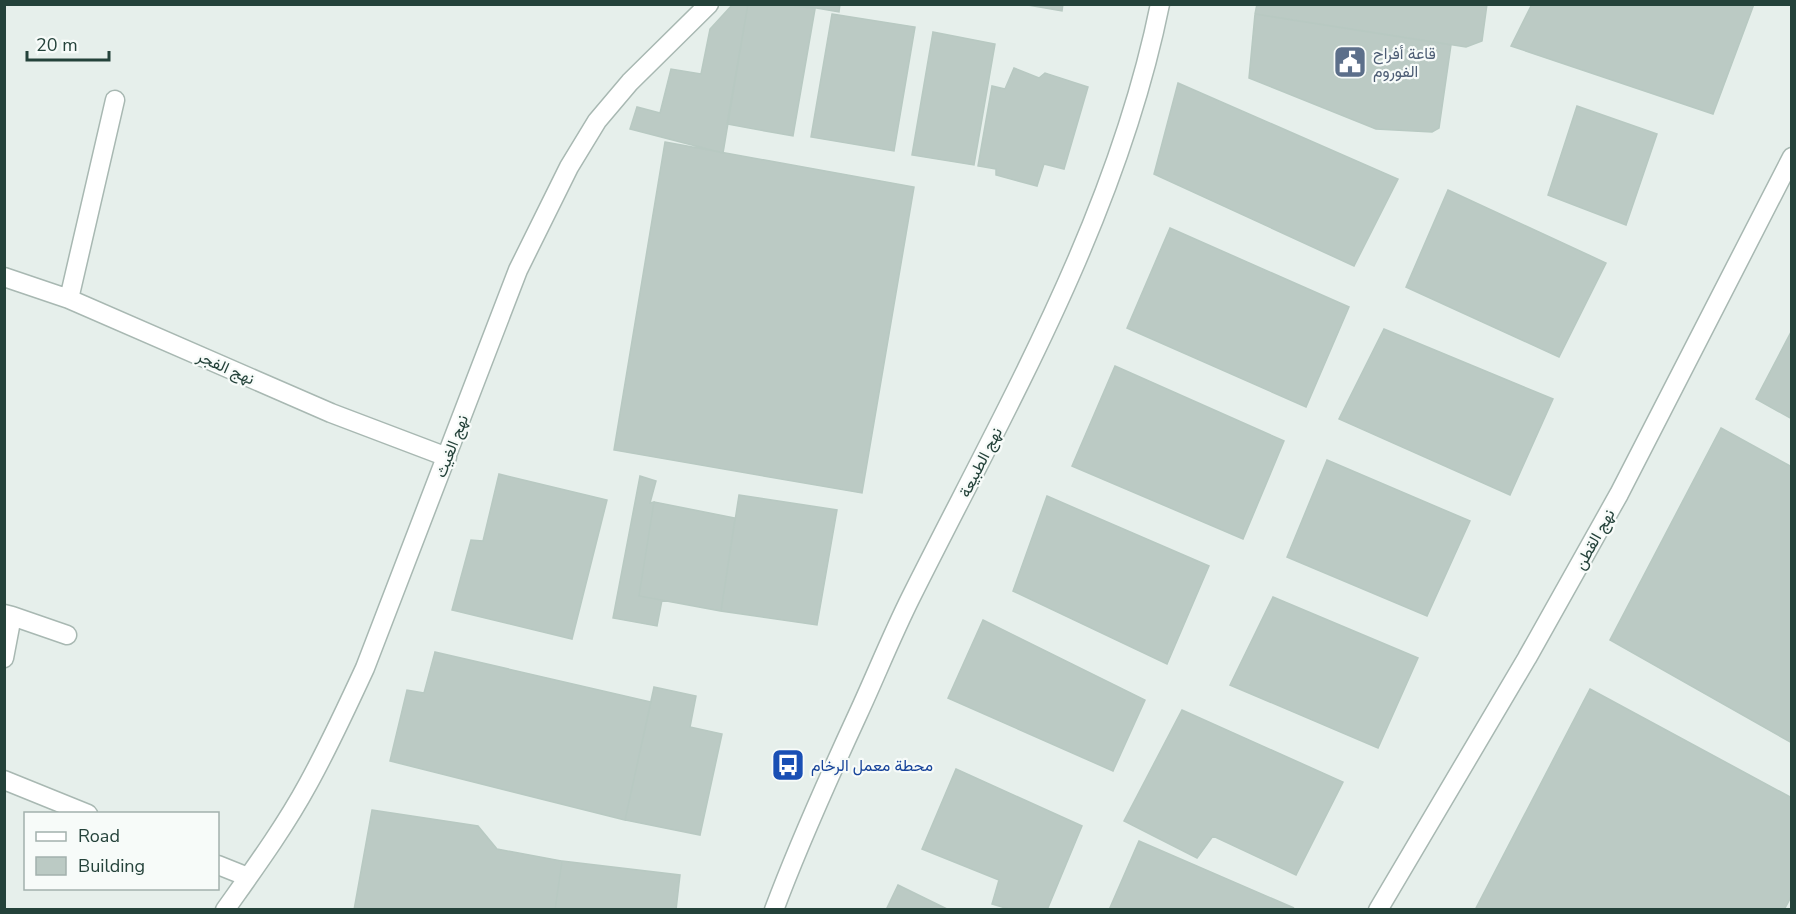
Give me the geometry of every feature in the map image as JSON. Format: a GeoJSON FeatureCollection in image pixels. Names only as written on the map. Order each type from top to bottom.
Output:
{"type":"FeatureCollection","features":[{"type":"Feature","properties":{"kind":"street","name":"نهج الغيث"},"geometry":{"type":"LineString","coordinates":[[225,909],[308,784],[339,725],[364,668],[518,270],[569,167],[597,122],[630,82],[709,4]]}},
{"type":"Feature","properties":{"kind":"street","name":"نهج الطبيعة"},"geometry":{"type":"LineString","coordinates":[[774,909],[809,821],[910,600],[1018,387],[1087,240],[1132,113],[1151,48],[1160,4]]}},
{"type":"Feature","properties":{"kind":"street"},"geometry":{"type":"LineString","coordinates":[[69,299],[115,100]]}},
{"type":"Feature","properties":{"kind":"street","name":"نهج القطن"},"geometry":{"type":"LineString","coordinates":[[1378,909],[1527,658],[1619,494],[1791,157]]}},
{"type":"Feature","properties":{"kind":"street","name":"نهج الفجر"},"geometry":{"type":"LineString","coordinates":[[4,277],[69,299],[331,413],[447,457]]}},
{"type":"Feature","properties":{"kind":"street"},"geometry":{"type":"LineString","coordinates":[[4,658],[8,615],[68,635]]}},
{"type":"Feature","properties":{"kind":"street"},"geometry":{"type":"LineString","coordinates":[[4,780],[85,812]]}},
{"type":"Feature","properties":{"kind":"street"},"geometry":{"type":"LineString","coordinates":[[219,865],[248,877]]}},
{"type":"Feature","properties":{"kind":"building"},"geometry":{"type":"Polygon","coordinates":[[[733,4],[748,4],[723,153],[630,129],[637,107],[660,113],[671,69],[701,74],[710,29],[733,4]]]}},
{"type":"Feature","properties":{"kind":"building"},"geometry":{"type":"Polygon","coordinates":[[[748,4],[787,4],[815,9],[793,136],[727,124],[748,4]]]}},
{"type":"Feature","properties":{"kind":"building"},"geometry":{"type":"Polygon","coordinates":[[[793,4],[840,4],[839,12],[793,4]]]}},
{"type":"Feature","properties":{"kind":"building"},"geometry":{"type":"Polygon","coordinates":[[[1022,4],[1063,4],[1062,11],[1022,4]]]}},
{"type":"Feature","properties":{"kind":"building"},"geometry":{"type":"Polygon","coordinates":[[[1257,4],[1487,4],[1482,41],[1466,47],[1255,14],[1257,4]]]}},
{"type":"Feature","properties":{"kind":"building"},"geometry":{"type":"Polygon","coordinates":[[[1532,4],[1754,4],[1713,114],[1511,46],[1532,4]]]}},
{"type":"Feature","properties":{"kind":"building"},"geometry":{"type":"Polygon","coordinates":[[[832,14],[915,27],[894,151],[811,137],[832,14]]]}},
{"type":"Feature","properties":{"kind":"building","name":"قاعة أفراح الفوروم"},"geometry":{"type":"Polygon","coordinates":[[[1255,14],[1451,45],[1439,128],[1432,132],[1376,129],[1249,78],[1255,14]]]}},
{"type":"Feature","properties":{"kind":"building"},"geometry":{"type":"Polygon","coordinates":[[[933,32],[995,44],[974,165],[912,155],[933,32]]]}},
{"type":"Feature","properties":{"kind":"building"},"geometry":{"type":"Polygon","coordinates":[[[1014,68],[1039,78],[1045,73],[1088,87],[1064,169],[1044,164],[1037,186],[996,175],[996,169],[978,166],[992,86],[1005,89],[1014,68]]]}},
{"type":"Feature","properties":{"kind":"building"},"geometry":{"type":"Polygon","coordinates":[[[1178,83],[1398,179],[1354,266],[1154,174],[1178,83]]]}},
{"type":"Feature","properties":{"kind":"building"},"geometry":{"type":"Polygon","coordinates":[[[1577,106],[1657,134],[1626,225],[1548,195],[1577,106]]]}},
{"type":"Feature","properties":{"kind":"building"},"geometry":{"type":"Polygon","coordinates":[[[665,142],[914,187],[862,493],[614,450],[665,142]]]}},
{"type":"Feature","properties":{"kind":"building"},"geometry":{"type":"Polygon","coordinates":[[[1448,190],[1606,263],[1559,357],[1406,287],[1448,190]]]}},
{"type":"Feature","properties":{"kind":"building"},"geometry":{"type":"Polygon","coordinates":[[[1170,228],[1349,307],[1306,407],[1127,328],[1170,228]]]}},
{"type":"Feature","properties":{"kind":"building"},"geometry":{"type":"Polygon","coordinates":[[[1384,329],[1553,399],[1510,495],[1339,419],[1384,329]]]}},
{"type":"Feature","properties":{"kind":"building"},"geometry":{"type":"Polygon","coordinates":[[[1792,330],[1792,419],[1756,399],[1792,330]]]}},
{"type":"Feature","properties":{"kind":"building"},"geometry":{"type":"Polygon","coordinates":[[[1115,366],[1284,441],[1243,539],[1072,466],[1115,366]]]}},
{"type":"Feature","properties":{"kind":"building"},"geometry":{"type":"Polygon","coordinates":[[[1721,428],[1792,467],[1792,743],[1610,640],[1721,428]]]}},
{"type":"Feature","properties":{"kind":"building"},"geometry":{"type":"Polygon","coordinates":[[[1327,460],[1470,521],[1427,616],[1287,557],[1327,460]]]}},
{"type":"Feature","properties":{"kind":"building"},"geometry":{"type":"Polygon","coordinates":[[[499,474],[607,500],[572,639],[452,610],[471,540],[483,541],[499,474]]]}},
{"type":"Feature","properties":{"kind":"building"},"geometry":{"type":"Polygon","coordinates":[[[640,476],[656,481],[650,503],[654,502],[639,596],[662,600],[657,626],[613,618],[640,476]]]}},
{"type":"Feature","properties":{"kind":"building"},"geometry":{"type":"Polygon","coordinates":[[[739,495],[837,510],[817,625],[721,611],[739,495]]]}},
{"type":"Feature","properties":{"kind":"building"},"geometry":{"type":"Polygon","coordinates":[[[1047,496],[1209,566],[1167,664],[1013,591],[1047,496]]]}},
{"type":"Feature","properties":{"kind":"building"},"geometry":{"type":"Polygon","coordinates":[[[654,502],[735,518],[721,611],[639,596],[654,502]]]}},
{"type":"Feature","properties":{"kind":"building"},"geometry":{"type":"Polygon","coordinates":[[[1273,597],[1418,658],[1378,748],[1230,685],[1273,597]]]}},
{"type":"Feature","properties":{"kind":"building"},"geometry":{"type":"Polygon","coordinates":[[[983,620],[1145,700],[1113,771],[948,698],[983,620]]]}},
{"type":"Feature","properties":{"kind":"building"},"geometry":{"type":"Polygon","coordinates":[[[435,652],[651,702],[625,820],[390,761],[407,690],[424,693],[435,652]]]}},
{"type":"Feature","properties":{"kind":"building"},"geometry":{"type":"Polygon","coordinates":[[[654,687],[696,696],[690,727],[722,734],[700,835],[625,820],[654,687]]]}},
{"type":"Feature","properties":{"kind":"building"},"geometry":{"type":"Polygon","coordinates":[[[1590,689],[1792,798],[1792,895],[1784,910],[1475,910],[1590,689]]]}},
{"type":"Feature","properties":{"kind":"building"},"geometry":{"type":"Polygon","coordinates":[[[1182,710],[1343,782],[1296,875],[1213,836],[1197,858],[1124,821],[1182,710]]]}},
{"type":"Feature","properties":{"kind":"building"},"geometry":{"type":"Polygon","coordinates":[[[956,769],[1082,826],[1047,910],[1012,910],[992,904],[999,880],[922,849],[956,769]]]}},
{"type":"Feature","properties":{"kind":"building"},"geometry":{"type":"Polygon","coordinates":[[[372,810],[478,826],[497,849],[562,861],[555,910],[354,910],[372,810]]]}},
{"type":"Feature","properties":{"kind":"building"},"geometry":{"type":"Polygon","coordinates":[[[1139,841],[1294,908],[1109,910],[1139,841]]]}},
{"type":"Feature","properties":{"kind":"building"},"geometry":{"type":"Polygon","coordinates":[[[562,861],[680,875],[676,910],[555,910],[562,861]]]}},
{"type":"Feature","properties":{"kind":"building"},"geometry":{"type":"Polygon","coordinates":[[[898,885],[949,910],[886,910],[898,885]]]}},
{"type":"Feature","properties":{"kind":"place","name":"قاعة أفراح الفوروم"},"geometry":{"type":"Point","coordinates":[1350,62]}},
{"type":"Feature","properties":{"kind":"place","name":"محطة معمل الرخام"},"geometry":{"type":"Point","coordinates":[788,765]}}]}
